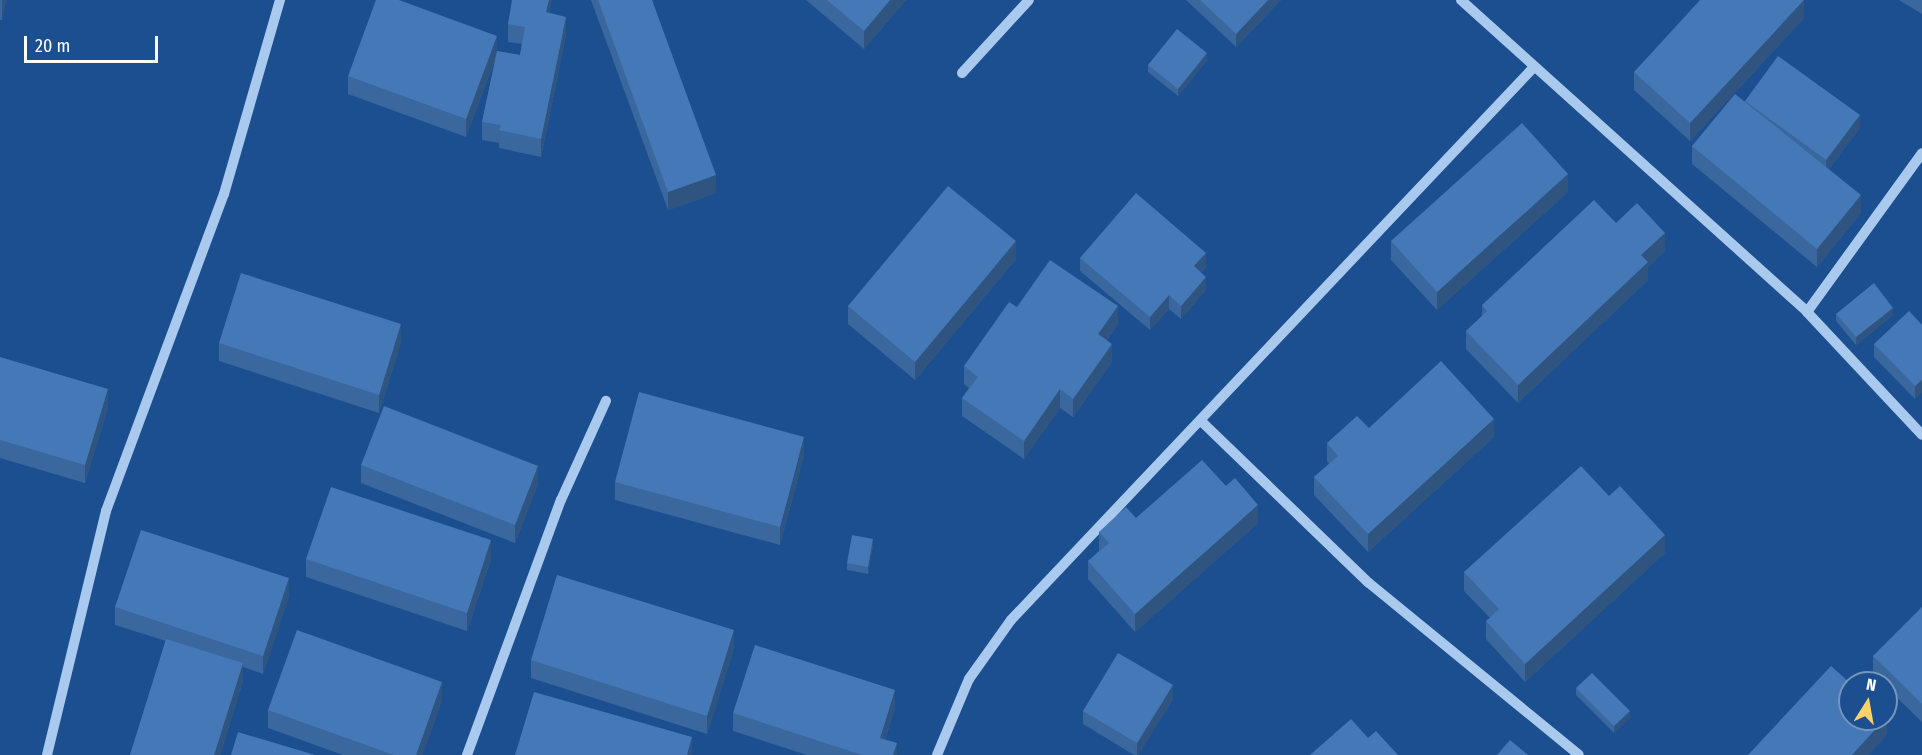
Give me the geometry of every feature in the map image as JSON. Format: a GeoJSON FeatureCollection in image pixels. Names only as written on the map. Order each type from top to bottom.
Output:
{"type":"FeatureCollection","features":[{"type":"Feature","properties":{"kind":"street"},"geometry":{"type":"LineString","coordinates":[[47,755],[106,511],[224,194],[280,0]]}},
{"type":"Feature","properties":{"kind":"street"},"geometry":{"type":"LineString","coordinates":[[962,73],[1029,0]]}},
{"type":"Feature","properties":{"kind":"street"},"geometry":{"type":"LineString","coordinates":[[1461,0],[1532,69],[1808,312],[1922,435]]}},
{"type":"Feature","properties":{"kind":"street"},"geometry":{"type":"LineString","coordinates":[[938,755],[969,679],[1011,620],[1532,69]]}},
{"type":"Feature","properties":{"kind":"street"},"geometry":{"type":"LineString","coordinates":[[1808,312],[1922,153]]}},
{"type":"Feature","properties":{"kind":"street"},"geometry":{"type":"LineString","coordinates":[[466,755],[561,500],[606,401]]}},
{"type":"Feature","properties":{"kind":"street"},"geometry":{"type":"LineString","coordinates":[[1201,421],[1369,583],[1579,755]]}},
{"type":"Feature","properties":{"kind":"building"},"geometry":{"type":"Polygon","coordinates":[[[376,0],[399,0],[497,36],[466,119],[348,76],[376,0]]]}},
{"type":"Feature","properties":{"kind":"building"},"geometry":{"type":"Polygon","coordinates":[[[512,0],[549,0],[546,12],[566,17],[541,139],[499,130],[501,125],[482,122],[497,51],[520,55],[525,27],[508,24],[512,0]]]}},
{"type":"Feature","properties":{"kind":"building"},"geometry":{"type":"Polygon","coordinates":[[[598,0],[652,0],[716,175],[668,192],[598,0]]]}},
{"type":"Feature","properties":{"kind":"building"},"geometry":{"type":"Polygon","coordinates":[[[827,0],[890,0],[864,31],[827,0]]]}},
{"type":"Feature","properties":{"kind":"building"},"geometry":{"type":"Polygon","coordinates":[[[1200,0],[1268,0],[1236,34],[1200,0]]]}},
{"type":"Feature","properties":{"kind":"building"},"geometry":{"type":"Polygon","coordinates":[[[1700,0],[1804,0],[1690,123],[1634,72],[1700,0]]]}},
{"type":"Feature","properties":{"kind":"building"},"geometry":{"type":"Polygon","coordinates":[[[1177,29],[1207,53],[1178,89],[1148,65],[1177,29]]]}},
{"type":"Feature","properties":{"kind":"building"},"geometry":{"type":"Polygon","coordinates":[[[1778,56],[1860,115],[1826,160],[1745,101],[1778,56]]]}},
{"type":"Feature","properties":{"kind":"building"},"geometry":{"type":"Polygon","coordinates":[[[1735,94],[1861,195],[1817,249],[1692,146],[1735,94]]]}},
{"type":"Feature","properties":{"kind":"building"},"geometry":{"type":"Polygon","coordinates":[[[1522,123],[1568,174],[1437,292],[1391,241],[1522,123]]]}},
{"type":"Feature","properties":{"kind":"building"},"geometry":{"type":"Polygon","coordinates":[[[948,186],[1016,241],[915,362],[848,306],[948,186]]]}},
{"type":"Feature","properties":{"kind":"building"},"geometry":{"type":"Polygon","coordinates":[[[1136,193],[1206,253],[1194,266],[1206,277],[1181,306],[1169,295],[1150,317],[1080,258],[1136,193]]]}},
{"type":"Feature","properties":{"kind":"building"},"geometry":{"type":"Polygon","coordinates":[[[1594,200],[1616,223],[1637,203],[1665,233],[1641,255],[1648,262],[1518,385],[1466,331],[1487,311],[1482,305],[1594,200]]]}},
{"type":"Feature","properties":{"kind":"building"},"geometry":{"type":"Polygon","coordinates":[[[1050,260],[1118,306],[1098,334],[1112,344],[1073,399],[1060,389],[1024,441],[962,398],[978,377],[964,366],[1009,302],[1017,307],[1050,260]]]}},
{"type":"Feature","properties":{"kind":"building"},"geometry":{"type":"Polygon","coordinates":[[[241,273],[401,324],[379,395],[219,343],[241,273]]]}},
{"type":"Feature","properties":{"kind":"building"},"geometry":{"type":"Polygon","coordinates":[[[1874,283],[1893,308],[1856,337],[1836,314],[1874,283]]]}},
{"type":"Feature","properties":{"kind":"building"},"geometry":{"type":"Polygon","coordinates":[[[1909,311],[1922,325],[1922,380],[1915,386],[1874,344],[1909,311]]]}},
{"type":"Feature","properties":{"kind":"building"},"geometry":{"type":"Polygon","coordinates":[[[0,357],[108,389],[85,465],[0,440],[0,357]]]}},
{"type":"Feature","properties":{"kind":"building"},"geometry":{"type":"Polygon","coordinates":[[[1441,361],[1494,419],[1368,534],[1314,477],[1338,456],[1327,443],[1357,416],[1369,428],[1441,361]]]}},
{"type":"Feature","properties":{"kind":"building"},"geometry":{"type":"Polygon","coordinates":[[[639,392],[804,437],[780,527],[615,482],[639,392]]]}},
{"type":"Feature","properties":{"kind":"building"},"geometry":{"type":"Polygon","coordinates":[[[384,406],[538,466],[515,525],[361,465],[384,406]]]}},
{"type":"Feature","properties":{"kind":"building"},"geometry":{"type":"Polygon","coordinates":[[[1202,460],[1226,486],[1235,478],[1258,505],[1135,614],[1088,561],[1109,543],[1099,532],[1126,507],[1136,518],[1202,460]]]}},
{"type":"Feature","properties":{"kind":"building"},"geometry":{"type":"Polygon","coordinates":[[[1581,466],[1609,496],[1620,486],[1665,535],[1525,664],[1486,621],[1499,609],[1464,572],[1581,466]]]}},
{"type":"Feature","properties":{"kind":"building"},"geometry":{"type":"Polygon","coordinates":[[[331,487],[491,540],[467,613],[306,559],[331,487]]]}},
{"type":"Feature","properties":{"kind":"building"},"geometry":{"type":"Polygon","coordinates":[[[141,530],[289,578],[263,656],[115,607],[141,530]]]}},
{"type":"Feature","properties":{"kind":"building"},"geometry":{"type":"Polygon","coordinates":[[[852,535],[873,539],[868,567],[847,563],[852,535]]]}},
{"type":"Feature","properties":{"kind":"building"},"geometry":{"type":"Polygon","coordinates":[[[557,575],[734,630],[707,716],[531,660],[557,575]]]}},
{"type":"Feature","properties":{"kind":"building"},"geometry":{"type":"Polygon","coordinates":[[[1922,607],[1922,704],[1898,680],[1898,671],[1888,671],[1873,656],[1922,607]]]}},
{"type":"Feature","properties":{"kind":"building"},"geometry":{"type":"Polygon","coordinates":[[[297,630],[442,682],[416,755],[394,755],[268,710],[297,630]]]}},
{"type":"Feature","properties":{"kind":"building"},"geometry":{"type":"Polygon","coordinates":[[[166,639],[243,663],[214,755],[130,755],[166,639]]]}},
{"type":"Feature","properties":{"kind":"building"},"geometry":{"type":"Polygon","coordinates":[[[755,645],[895,690],[880,738],[897,743],[893,755],[862,755],[733,713],[755,645]]]}},
{"type":"Feature","properties":{"kind":"building"},"geometry":{"type":"Polygon","coordinates":[[[1118,653],[1173,685],[1137,743],[1083,711],[1118,653]]]}},
{"type":"Feature","properties":{"kind":"building"},"geometry":{"type":"Polygon","coordinates":[[[1831,666],[1838,672],[1838,731],[1874,731],[1852,755],[1748,755],[1831,666]]]}},
{"type":"Feature","properties":{"kind":"building"},"geometry":{"type":"Polygon","coordinates":[[[1592,673],[1630,711],[1614,726],[1576,688],[1592,673]]]}},
{"type":"Feature","properties":{"kind":"building"},"geometry":{"type":"Polygon","coordinates":[[[534,692],[692,737],[687,755],[515,755],[534,692]]]}},
{"type":"Feature","properties":{"kind":"building"},"geometry":{"type":"Polygon","coordinates":[[[1351,719],[1368,738],[1376,731],[1398,755],[1310,755],[1351,719]]]}},
{"type":"Feature","properties":{"kind":"building"},"geometry":{"type":"Polygon","coordinates":[[[238,732],[315,755],[231,755],[238,732]]]}},
{"type":"Feature","properties":{"kind":"building"},"geometry":{"type":"Polygon","coordinates":[[[1510,740],[1528,755],[1497,755],[1510,740]]]}}]}
